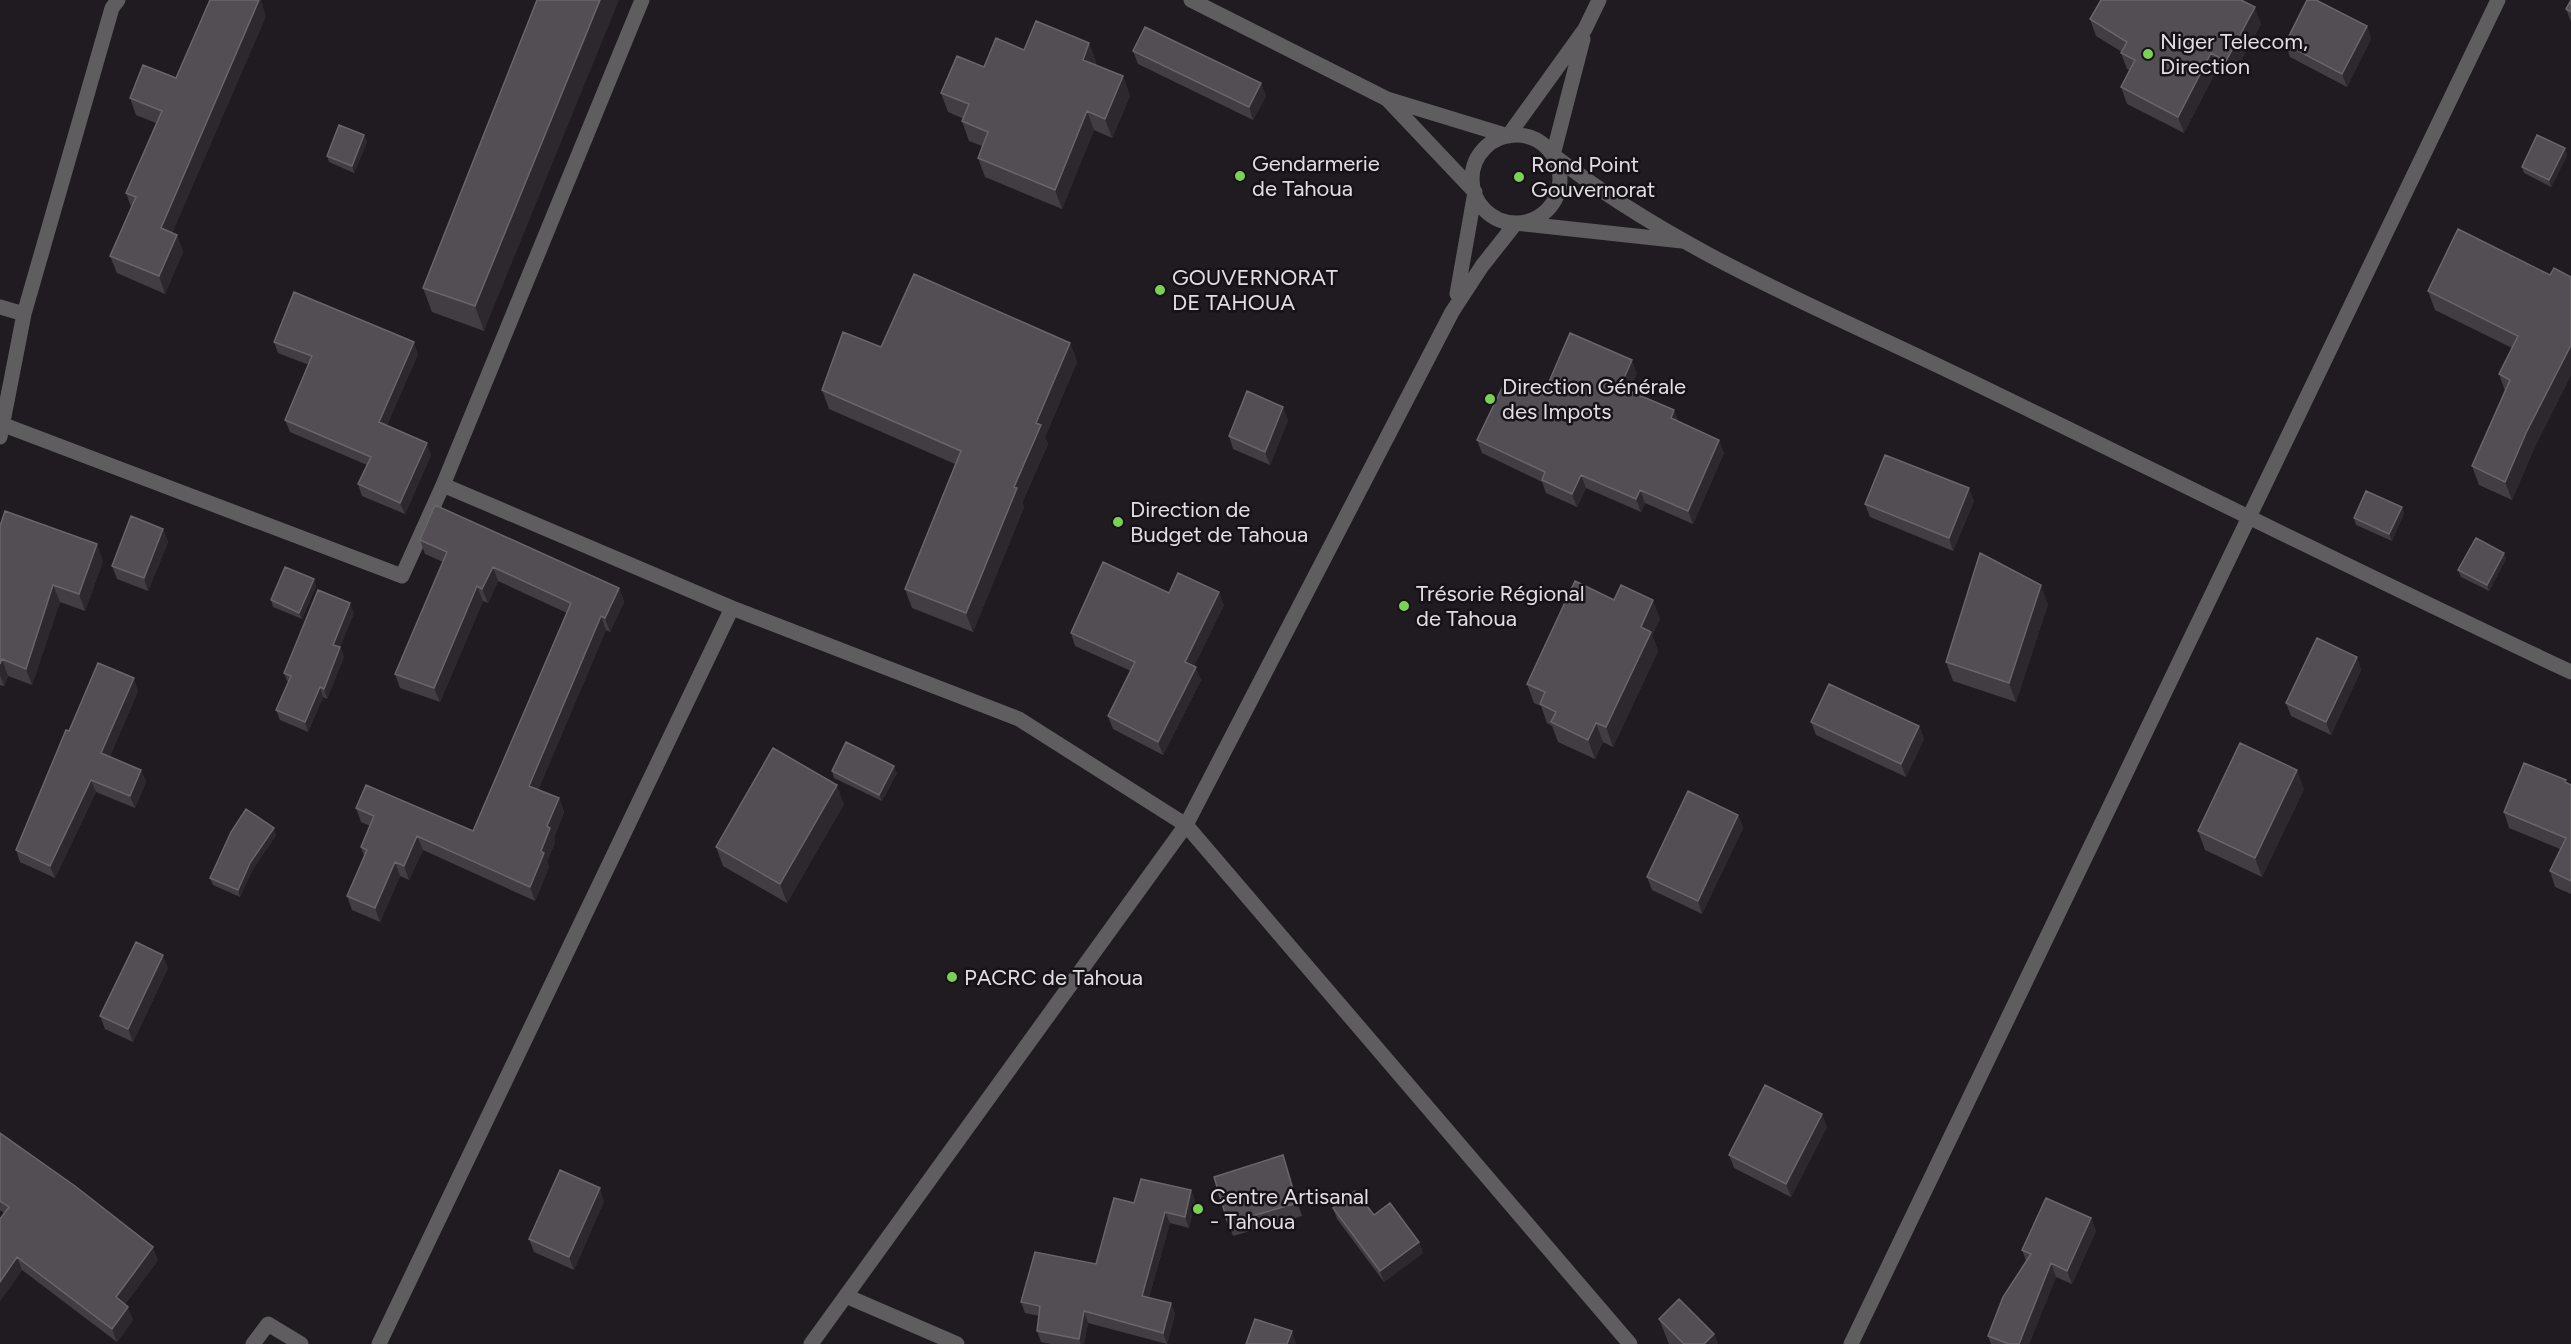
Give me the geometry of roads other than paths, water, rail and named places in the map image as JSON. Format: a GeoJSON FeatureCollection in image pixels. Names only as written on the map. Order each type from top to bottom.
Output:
{"type":"FeatureCollection","features":[{"type":"Feature","properties":{"kind":"street"},"geometry":{"type":"LineString","coordinates":[[117,0],[112,8],[24,314],[2,431],[402,576],[443,485],[642,0]]}},
{"type":"Feature","properties":{"kind":"street"},"geometry":{"type":"LineString","coordinates":[[1191,0],[1387,99],[1508,136],[1533,138],[1578,174],[1683,241],[2249,516],[2373,579],[2571,672]]}},
{"type":"Feature","properties":{"kind":"street"},"geometry":{"type":"LineString","coordinates":[[1452,312],[1462,281],[1475,192],[1472,178],[1475,163],[1494,141],[1508,136],[1585,29],[1599,0]]}},
{"type":"Feature","properties":{"kind":"street"},"geometry":{"type":"LineString","coordinates":[[1851,1344],[2498,0]]}},
{"type":"Feature","properties":{"kind":"street"},"geometry":{"type":"LineString","coordinates":[[811,1344],[1186,825],[1452,312],[1482,266],[1516,223],[1529,221],[1541,214],[1557,194],[1560,181],[1553,155],[1585,29]]}},
{"type":"Feature","properties":{"kind":"street"},"geometry":{"type":"LineString","coordinates":[[1387,99],[1475,192],[1486,211],[1495,217],[1516,223],[1683,241]]}},
{"type":"Feature","properties":{"kind":"street"},"geometry":{"type":"LineString","coordinates":[[0,307],[24,314]]}},
{"type":"Feature","properties":{"kind":"street"},"geometry":{"type":"LineString","coordinates":[[443,485],[732,608],[1019,719],[1186,825],[1628,1343]]}},
{"type":"Feature","properties":{"kind":"street"},"geometry":{"type":"LineString","coordinates":[[379,1344],[732,608]]}},
{"type":"Feature","properties":{"kind":"street"},"geometry":{"type":"LineString","coordinates":[[846,1296],[957,1344]]}},
{"type":"Feature","properties":{"kind":"street"},"geometry":{"type":"LineString","coordinates":[[253,1344],[268,1324],[302,1344]]}},
{"type":"Feature","properties":{"kind":"place","name":"Niger Telecom, Direction"},"geometry":{"type":"Point","coordinates":[2148,54]}},
{"type":"Feature","properties":{"kind":"place","name":"Gendarmerie de Tahoua"},"geometry":{"type":"Point","coordinates":[1240,176]}},
{"type":"Feature","properties":{"kind":"place","name":"Rond Point Gouvernorat"},"geometry":{"type":"Point","coordinates":[1519,177]}},
{"type":"Feature","properties":{"kind":"place","name":"GOUVERNORAT DE TAHOUA"},"geometry":{"type":"Point","coordinates":[1160,290]}},
{"type":"Feature","properties":{"kind":"place","name":"Direction Générale des Impots"},"geometry":{"type":"Point","coordinates":[1490,399]}},
{"type":"Feature","properties":{"kind":"place","name":"Direction de Budget de Tahoua"},"geometry":{"type":"Point","coordinates":[1118,522]}},
{"type":"Feature","properties":{"kind":"place","name":"Trésorie Régional de Tahoua"},"geometry":{"type":"Point","coordinates":[1404,606]}},
{"type":"Feature","properties":{"kind":"place","name":"PACRC de Tahoua"},"geometry":{"type":"Point","coordinates":[952,977]}},
{"type":"Feature","properties":{"kind":"place","name":"Centre Artisanal - Tahoua"},"geometry":{"type":"Point","coordinates":[1198,1209]}}]}
